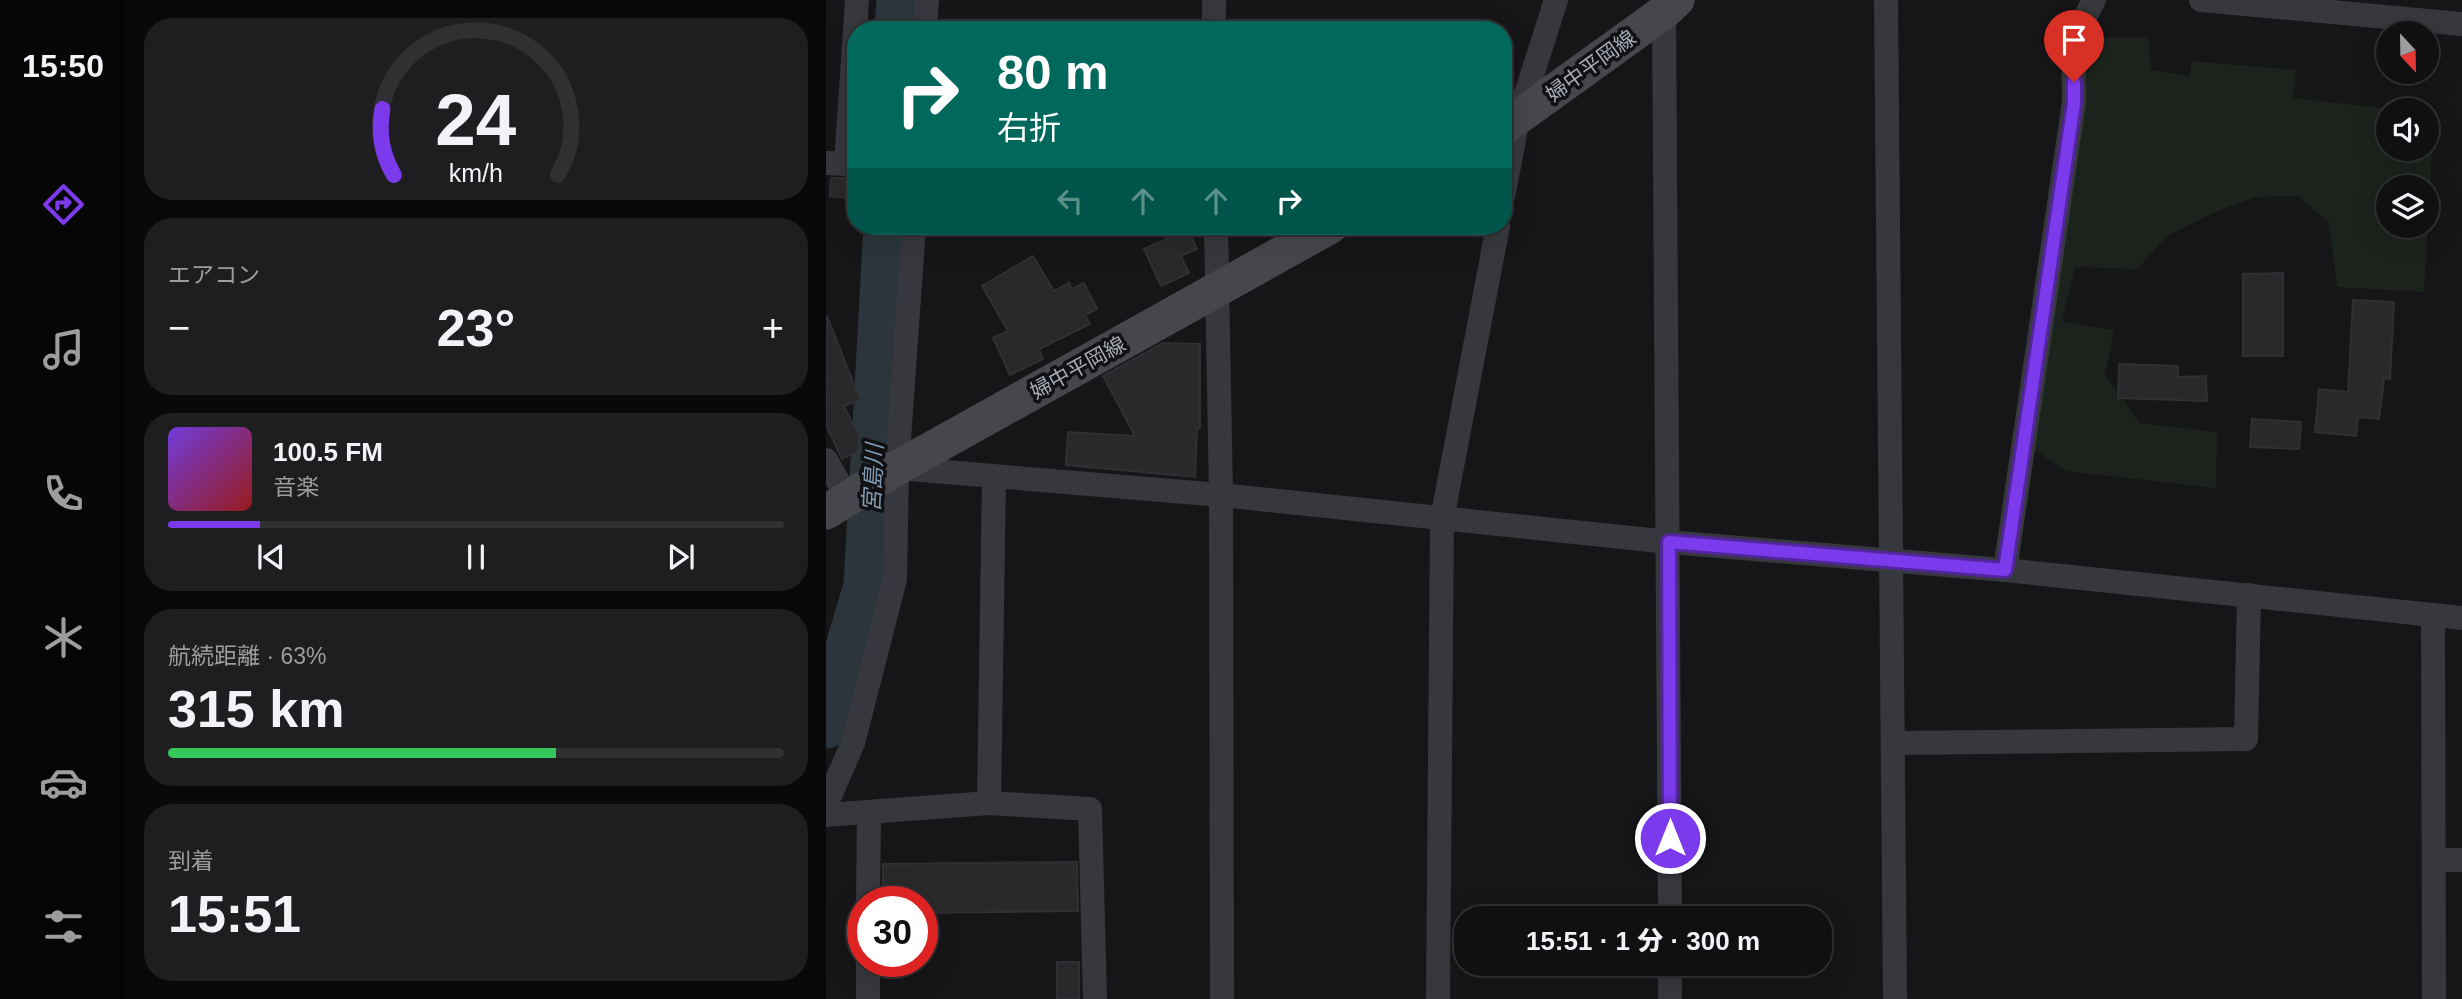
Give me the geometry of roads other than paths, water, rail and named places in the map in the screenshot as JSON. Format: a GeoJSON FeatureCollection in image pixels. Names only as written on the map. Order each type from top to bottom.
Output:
{"type":"FeatureCollection","features":[{"type":"Feature","properties":{"kind":"main road","name":"婦中平岡線"},"geometry":{"type":"LineString","coordinates":[[1512,122],[1671,6]]}},
{"type":"Feature","properties":{"kind":"main road","name":"婦中平岡線"},"geometry":{"type":"LineString","coordinates":[[863,489],[1315,235]]}},
{"type":"Feature","properties":{"kind":"street"},"geometry":{"type":"LineString","coordinates":[[856,21],[857,0]]}},
{"type":"Feature","properties":{"kind":"street"},"geometry":{"type":"LineString","coordinates":[[926,21],[927,0]]}},
{"type":"Feature","properties":{"kind":"street"},"geometry":{"type":"LineString","coordinates":[[1214,0],[1214,21]]}},
{"type":"Feature","properties":{"kind":"street"},"geometry":{"type":"LineString","coordinates":[[1512,120],[1556,0]]}},
{"type":"Feature","properties":{"kind":"street"},"geometry":{"type":"LineString","coordinates":[[1886,0],[1895,999]]}},
{"type":"Feature","properties":{"kind":"street"},"geometry":{"type":"LineString","coordinates":[[2005,570],[2074,103],[2073,40],[2094,0]]}},
{"type":"Feature","properties":{"kind":"street"},"geometry":{"type":"LineString","coordinates":[[2201,0],[2462,24]]}},
{"type":"Feature","properties":{"kind":"street"},"geometry":{"type":"LineString","coordinates":[[1670,906],[1671,6]]}},
{"type":"Feature","properties":{"kind":"street"},"geometry":{"type":"LineString","coordinates":[[826,163],[846,164],[847,149]]}},
{"type":"Feature","properties":{"kind":"street"},"geometry":{"type":"LineString","coordinates":[[826,806],[853,743],[895,579],[863,489],[912,235]]}},
{"type":"Feature","properties":{"kind":"street"},"geometry":{"type":"LineString","coordinates":[[1216,235],[1221,495],[1222,999]]}},
{"type":"Feature","properties":{"kind":"street"},"geometry":{"type":"LineString","coordinates":[[1438,999],[1442,519],[1496,235]]}},
{"type":"Feature","properties":{"kind":"street"},"geometry":{"type":"LineString","coordinates":[[826,460],[863,489],[994,477],[1221,495],[1669,542],[2005,570],[2462,618]]}},
{"type":"Feature","properties":{"kind":"street"},"geometry":{"type":"LineString","coordinates":[[989,803],[994,477]]}},
{"type":"Feature","properties":{"kind":"street"},"geometry":{"type":"LineString","coordinates":[[1893,743],[2246,739],[2249,595]]}},
{"type":"Feature","properties":{"kind":"street"},"geometry":{"type":"LineString","coordinates":[[2433,615],[2434,999]]}},
{"type":"Feature","properties":{"kind":"street"},"geometry":{"type":"LineString","coordinates":[[826,815],[989,803],[1090,809],[1095,999]]}},
{"type":"Feature","properties":{"kind":"street"},"geometry":{"type":"LineString","coordinates":[[868,886],[869,812]]}},
{"type":"Feature","properties":{"kind":"street"},"geometry":{"type":"LineString","coordinates":[[2434,860],[2462,860]]}},
{"type":"Feature","properties":{"kind":"street"},"geometry":{"type":"LineString","coordinates":[[1670,976],[1670,999]]}},
{"type":"Feature","properties":{"kind":"street"},"geometry":{"type":"LineString","coordinates":[[868,977],[868,999]]}},
{"type":"Feature","properties":{"kind":"waterway","name":"宮島川"},"geometry":{"type":"LineString","coordinates":[[899,21],[900,0]]}},
{"type":"Feature","properties":{"kind":"waterway","name":"宮島川"},"geometry":{"type":"LineString","coordinates":[[826,725],[867,586],[886,235]]}}]}
